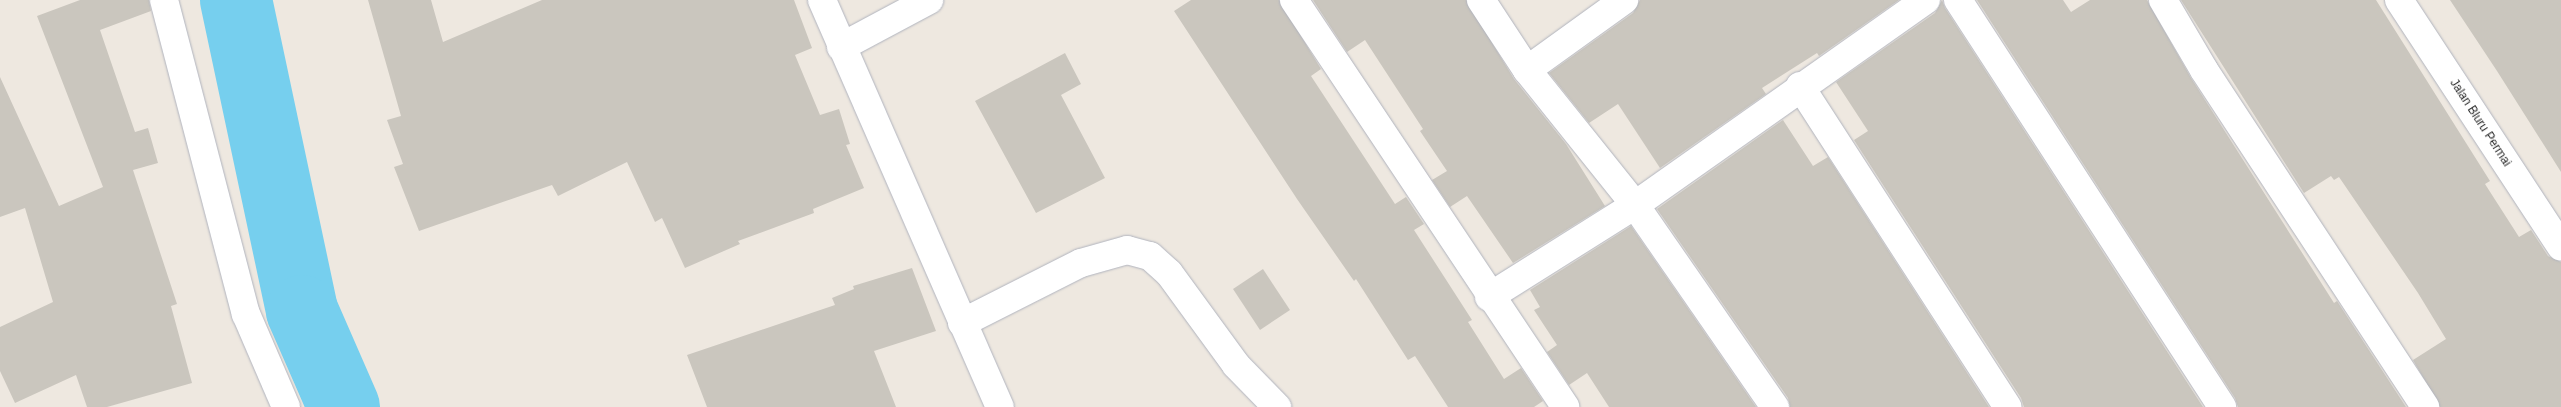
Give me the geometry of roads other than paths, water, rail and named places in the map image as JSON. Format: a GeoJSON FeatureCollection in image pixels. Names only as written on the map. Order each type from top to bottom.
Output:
{"type":"FeatureCollection","features":[{"type":"Feature","properties":{"kind":"street"},"geometry":{"type":"LineString","coordinates":[[164,0],[246,314],[286,407]]}},
{"type":"Feature","properties":{"kind":"street"},"geometry":{"type":"LineString","coordinates":[[822,0],[1000,407]]}},
{"type":"Feature","properties":{"kind":"street"},"geometry":{"type":"LineString","coordinates":[[841,47],[929,0]]}},
{"type":"Feature","properties":{"kind":"street"},"geometry":{"type":"LineString","coordinates":[[1294,0],[1489,297],[1565,407]]}},
{"type":"Feature","properties":{"kind":"street"},"geometry":{"type":"LineString","coordinates":[[1481,0],[1527,70],[1635,205],[1775,407]]}},
{"type":"Feature","properties":{"kind":"street"},"geometry":{"type":"LineString","coordinates":[[1527,70],[1624,0]]}},
{"type":"Feature","properties":{"kind":"street"},"geometry":{"type":"LineString","coordinates":[[1489,297],[1635,205],[1800,86],[1926,0]]}},
{"type":"Feature","properties":{"kind":"street"},"geometry":{"type":"LineString","coordinates":[[1958,0],[2222,407]]}},
{"type":"Feature","properties":{"kind":"street"},"geometry":{"type":"LineString","coordinates":[[2163,0],[2204,70],[2425,407]]}},
{"type":"Feature","properties":{"kind":"street","name":"Jalan Bluru Permai"},"geometry":{"type":"LineString","coordinates":[[2398,0],[2561,247]]}},
{"type":"Feature","properties":{"kind":"street"},"geometry":{"type":"LineString","coordinates":[[1800,86],[2008,407]]}},
{"type":"Feature","properties":{"kind":"street"},"geometry":{"type":"LineString","coordinates":[[962,322],[1082,263],[1127,250],[1150,256],[1169,273],[1236,365],[1277,407]]}},
{"type":"Feature","properties":{"kind":"waterway"},"geometry":{"type":"LineString","coordinates":[[236,0],[302,311],[344,407]]}}]}
